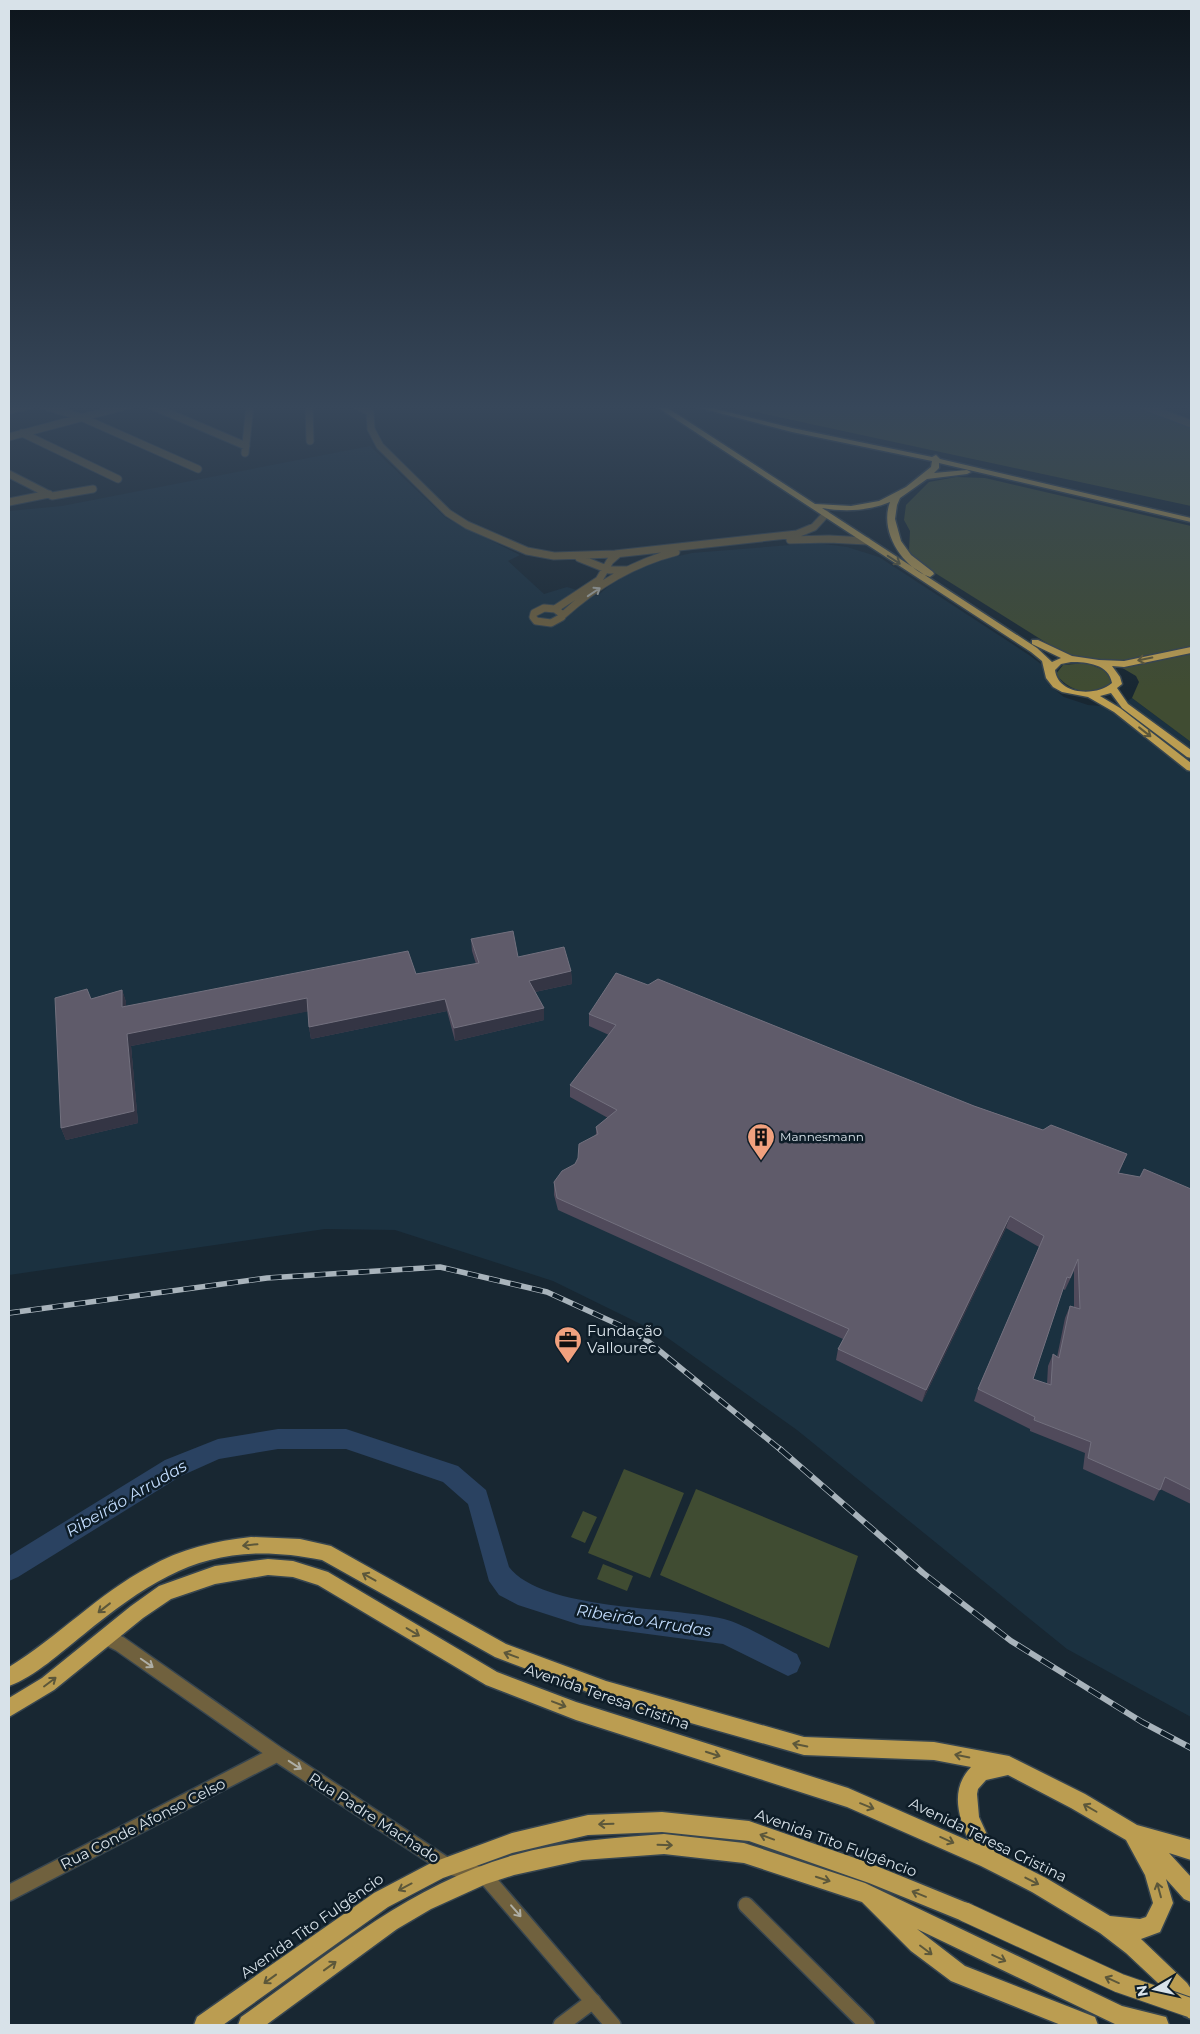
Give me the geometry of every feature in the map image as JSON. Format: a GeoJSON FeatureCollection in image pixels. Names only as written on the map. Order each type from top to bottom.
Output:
{"type":"FeatureCollection","features":[{"type":"Feature","properties":{"kind":"main road"},"geometry":{"type":"LineString","coordinates":[[806,500],[1034,650],[1046,660],[1050,669],[1049,674],[1058,686],[1079,694],[1091,695],[1107,692],[1113,689],[1117,679],[1128,672],[1191,659]]}},
{"type":"Feature","properties":{"kind":"main road"},"geometry":{"type":"LineString","coordinates":[[811,503],[830,508],[850,509],[890,500]]}},
{"type":"Feature","properties":{"kind":"main road"},"geometry":{"type":"LineString","coordinates":[[888,537],[891,508],[895,500]]}},
{"type":"Feature","properties":{"kind":"main road"},"geometry":{"type":"LineString","coordinates":[[1104,500],[1191,520]]}},
{"type":"Feature","properties":{"kind":"main road"},"geometry":{"type":"LineString","coordinates":[[1127,500],[1191,514]]}},
{"type":"Feature","properties":{"kind":"main road"},"geometry":{"type":"LineString","coordinates":[[867,541],[888,537]]}},
{"type":"Feature","properties":{"kind":"main road"},"geometry":{"type":"LineString","coordinates":[[888,537],[931,575],[1046,649],[1071,659],[1124,664],[1191,650]]}},
{"type":"Feature","properties":{"kind":"main road"},"geometry":{"type":"LineString","coordinates":[[1050,669],[1058,662],[1071,659]]}},
{"type":"Feature","properties":{"kind":"main road"},"geometry":{"type":"LineString","coordinates":[[1099,663],[1111,670],[1117,679]]}},
{"type":"Feature","properties":{"kind":"main road"},"geometry":{"type":"LineString","coordinates":[[1113,689],[1125,706],[1191,755]]}},
{"type":"Feature","properties":{"kind":"main road"},"geometry":{"type":"LineString","coordinates":[[1091,695],[1117,710],[1191,768]]}},
{"type":"Feature","properties":{"kind":"main road","name":"Avenida Teresa Cristina"},"geometry":{"type":"LineString","coordinates":[[9,1677],[30,1665],[134,1585],[174,1562],[209,1551],[250,1544],[299,1546],[325,1552],[500,1651],[606,1690],[804,1746],[934,1751],[1009,1765],[1078,1800],[1132,1832],[1167,1865],[1191,1892]]}},
{"type":"Feature","properties":{"kind":"main road","name":"Avenida Teresa Cristina"},"geometry":{"type":"LineString","coordinates":[[9,1708],[48,1684],[165,1592],[215,1575],[268,1567],[293,1568],[322,1578],[492,1679],[576,1710],[848,1798],[988,1859],[1039,1885],[1107,1926],[1133,1946],[1180,1990],[1191,2009]]}},
{"type":"Feature","properties":{"kind":"main road"},"geometry":{"type":"LineString","coordinates":[[988,1859],[974,1831],[967,1809],[970,1786],[978,1774],[1009,1765]]}},
{"type":"Feature","properties":{"kind":"main road","name":"Avenida Tito Fulgêncio"},"geometry":{"type":"LineString","coordinates":[[205,2025],[381,1900],[438,1870],[512,1843],[588,1825],[662,1822],[749,1831],[869,1874],[965,1912],[1118,1983],[1191,2009]]}},
{"type":"Feature","properties":{"kind":"main road"},"geometry":{"type":"LineString","coordinates":[[1132,1832],[1182,1847]]}},
{"type":"Feature","properties":{"kind":"main road"},"geometry":{"type":"LineString","coordinates":[[1107,1926],[1140,1929],[1153,1925],[1163,1903],[1154,1871],[1132,1832]]}},
{"type":"Feature","properties":{"kind":"main road"},"geometry":{"type":"LineString","coordinates":[[248,2025],[390,1922],[424,1902],[484,1875],[514,1865],[582,1850],[664,1844],[744,1853],[865,1893],[1120,2016],[1158,2025]]}},
{"type":"Feature","properties":{"kind":"main road"},"geometry":{"type":"LineString","coordinates":[[865,1893],[918,1944],[958,1974],[1087,2025]]}},
{"type":"Feature","properties":{"kind":"street"},"geometry":{"type":"LineString","coordinates":[[436,500],[456,518],[527,552],[554,556],[620,553],[798,534],[810,530],[821,523],[826,514]]}},
{"type":"Feature","properties":{"kind":"street"},"geometry":{"type":"LineString","coordinates":[[562,616],[561,612],[555,609],[540,609],[534,613],[533,617],[539,622],[546,624],[557,622],[574,606],[627,570],[667,554],[685,550],[812,539],[867,541]]}},
{"type":"Feature","properties":{"kind":"street"},"geometry":{"type":"LineString","coordinates":[[620,553],[636,560],[635,566]]}},
{"type":"Feature","properties":{"kind":"street"},"geometry":{"type":"LineString","coordinates":[[555,609],[599,580],[609,561],[620,553]]}},
{"type":"Feature","properties":{"kind":"street"},"geometry":{"type":"LineString","coordinates":[[573,556],[605,569],[615,571],[627,570]]}},
{"type":"Feature","properties":{"kind":"street","name":"Rua Padre Machado"},"geometry":{"type":"LineString","coordinates":[[106,1637],[120,1644],[277,1754],[448,1867],[484,1875]]}},
{"type":"Feature","properties":{"kind":"street","name":"Rua Conde Afonso Celso"},"geometry":{"type":"LineString","coordinates":[[9,1894],[277,1754]]}},
{"type":"Feature","properties":{"kind":"street"},"geometry":{"type":"LineString","coordinates":[[484,1875],[613,2025]]}},
{"type":"Feature","properties":{"kind":"street"},"geometry":{"type":"LineString","coordinates":[[746,1905],[867,2025]]}},
{"type":"Feature","properties":{"kind":"street"},"geometry":{"type":"LineString","coordinates":[[561,2025],[593,2001]]}},
{"type":"Feature","properties":{"kind":"shaded area"},"geometry":{"type":"Polygon","coordinates":[[[93,500],[427,500],[446,518],[520,555],[508,561],[544,594],[567,587],[597,596],[614,582],[638,569],[665,559],[692,553],[816,543],[847,547],[879,557],[1029,655],[1045,667],[1049,685],[1064,697],[1088,705],[1101,706],[1124,703],[1132,698],[1191,742],[1191,1717],[1067,1649],[797,1430],[665,1336],[553,1281],[395,1230],[325,1229],[9,1275],[9,511],[62,506],[93,500]]]}},
{"type":"Feature","properties":{"kind":"green space"},"geometry":{"type":"Polygon","coordinates":[[[911,500],[1079,500],[1191,526],[1191,742],[1132,698],[1139,682],[1136,676],[1119,666],[1069,657],[916,561],[909,551],[910,531],[904,520],[906,505],[911,500]]]}},
{"type":"Feature","properties":{"kind":"green space"},"geometry":{"type":"Polygon","coordinates":[[[1163,500],[1191,500],[1191,506],[1163,500]]]}},
{"type":"Feature","properties":{"kind":"green space"},"geometry":{"type":"Polygon","coordinates":[[[1087,663],[1106,671],[1112,678],[1111,685],[1096,691],[1081,691],[1067,685],[1056,674],[1063,665],[1087,663]]]}},
{"type":"Feature","properties":{"kind":"green space"},"geometry":{"type":"Polygon","coordinates":[[[624,1469],[684,1493],[650,1578],[588,1553],[624,1469]]]}},
{"type":"Feature","properties":{"kind":"green space"},"geometry":{"type":"Polygon","coordinates":[[[696,1489],[858,1556],[829,1648],[660,1575],[696,1489]]]}},
{"type":"Feature","properties":{"kind":"green space"},"geometry":{"type":"Polygon","coordinates":[[[583,1511],[597,1517],[585,1543],[571,1537],[583,1511]]]}},
{"type":"Feature","properties":{"kind":"green space"},"geometry":{"type":"Polygon","coordinates":[[[603,1564],[633,1576],[627,1591],[597,1579],[603,1564]]]}},
{"type":"Feature","properties":{"kind":"building"},"geometry":{"type":"Polygon","coordinates":[[[513,931],[518,957],[564,947],[571,971],[529,981],[544,1008],[454,1028],[445,999],[309,1027],[307,998],[127,1034],[134,1111],[61,1128],[55,998],[87,989],[91,999],[122,990],[122,1007],[408,951],[416,974],[479,963],[471,939],[513,931]]]}},
{"type":"Feature","properties":{"kind":"building"},"geometry":{"type":"Polygon","coordinates":[[[616,973],[648,985],[658,979],[974,1106],[1043,1130],[1051,1125],[1127,1154],[1118,1173],[1140,1177],[1144,1169],[1191,1189],[1191,1490],[1165,1477],[1160,1490],[1088,1458],[1091,1442],[1034,1420],[1035,1417],[978,1389],[1044,1236],[1010,1216],[926,1390],[838,1349],[849,1329],[557,1198],[554,1182],[562,1171],[575,1164],[578,1158],[579,1144],[598,1134],[596,1127],[617,1110],[570,1085],[616,1025],[589,1014],[616,973]],[[1078,1259],[1070,1278],[1067,1277],[1033,1379],[1051,1385],[1053,1354],[1059,1358],[1070,1306],[1080,1309],[1078,1259]]]}},
{"type":"Feature","properties":{"kind":"waterway","name":"Ribeirão Arrudas"},"geometry":{"type":"LineString","coordinates":[[9,1569],[173,1468],[218,1449],[278,1439],[346,1439],[450,1474],[478,1498],[498,1573],[508,1586],[527,1596],[580,1613],[725,1632],[788,1663]]}},
{"type":"Feature","properties":{"kind":"railway"},"geometry":{"type":"LineString","coordinates":[[9,1313],[267,1278],[440,1267],[547,1292],[639,1334],[781,1450]]}},
{"type":"Feature","properties":{"kind":"railway"},"geometry":{"type":"LineString","coordinates":[[780,1449],[923,1573],[1011,1641],[1142,1722],[1191,1748]]}},
{"type":"Feature","properties":{"kind":"place","name":"Mannesmann"},"geometry":{"type":"Point","coordinates":[761,1161]}},
{"type":"Feature","properties":{"kind":"place","name":"Fundação Vallourec"},"geometry":{"type":"Point","coordinates":[568,1364]}}]}
